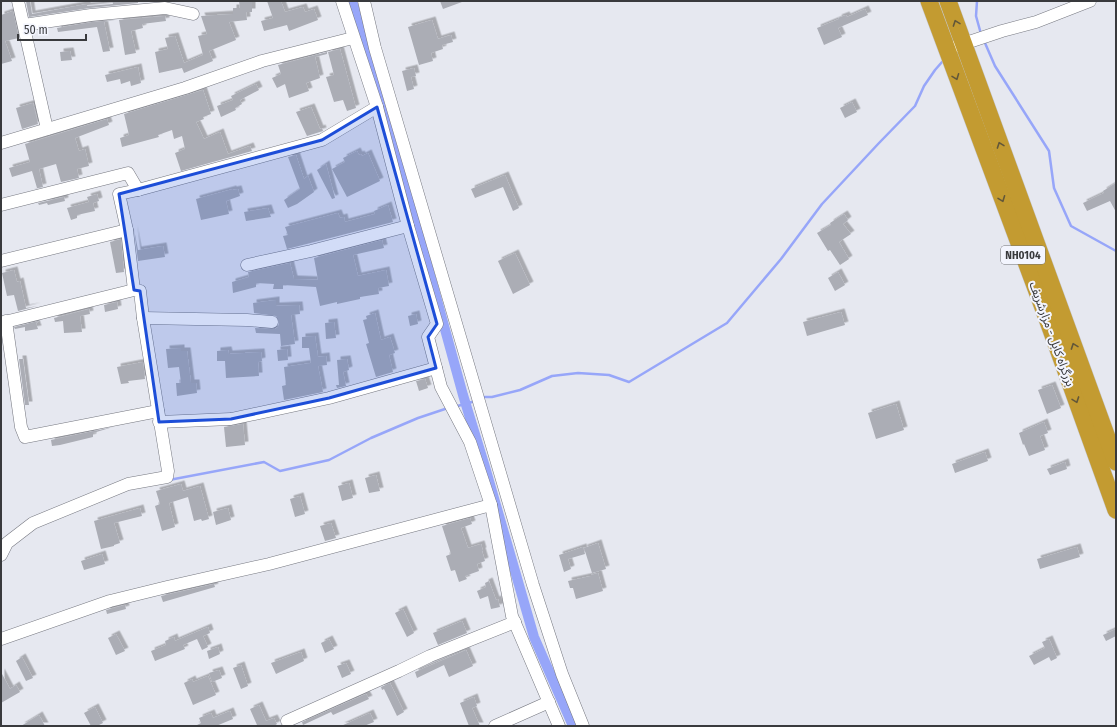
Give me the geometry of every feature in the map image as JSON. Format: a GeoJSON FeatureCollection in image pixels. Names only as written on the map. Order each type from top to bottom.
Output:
{"type":"FeatureCollection","features":[{"type":"Feature","properties":{"kind":"highway","name":"بزرگراه کابل - مزارشریف"},"geometry":{"type":"LineString","coordinates":[[929,1],[1044,310],[1116,510]]}},
{"type":"Feature","properties":{"kind":"highway","name":"بزرگراه کابل - مزارشریف"},"geometry":{"type":"LineString","coordinates":[[948,1],[1116,462]]}},
{"type":"Feature","properties":{"kind":"street"},"geometry":{"type":"LineString","coordinates":[[18,1],[47,129]]}},
{"type":"Feature","properties":{"kind":"street"},"geometry":{"type":"LineString","coordinates":[[342,1],[377,107],[408,226],[436,324],[428,337],[441,387],[470,442],[491,505],[512,616],[559,726]]}},
{"type":"Feature","properties":{"kind":"street"},"geometry":{"type":"LineString","coordinates":[[364,1],[378,56],[533,585],[562,674],[583,726]]}},
{"type":"Feature","properties":{"kind":"street"},"geometry":{"type":"LineString","coordinates":[[946,49],[1036,22],[1090,1]]}},
{"type":"Feature","properties":{"kind":"street"},"geometry":{"type":"LineString","coordinates":[[24,25],[91,15],[165,8],[193,14]]}},
{"type":"Feature","properties":{"kind":"street"},"geometry":{"type":"LineString","coordinates":[[1,143],[185,88],[262,61],[353,38]]}},
{"type":"Feature","properties":{"kind":"street"},"geometry":{"type":"LineString","coordinates":[[134,290],[127,230],[119,194],[322,140],[377,107]]}},
{"type":"Feature","properties":{"kind":"street"},"geometry":{"type":"LineString","coordinates":[[1,205],[128,173],[138,190]]}},
{"type":"Feature","properties":{"kind":"street"},"geometry":{"type":"LineString","coordinates":[[247,265],[311,251],[408,226]]}},
{"type":"Feature","properties":{"kind":"street"},"geometry":{"type":"LineString","coordinates":[[1,261],[127,230]]}},
{"type":"Feature","properties":{"kind":"street"},"geometry":{"type":"LineString","coordinates":[[1,555],[7,543],[33,523],[128,484],[167,477],[168,471],[159,416],[143,318],[140,291],[134,290],[4,322],[21,427],[25,437],[159,416],[231,419],[329,398],[436,368]]}},
{"type":"Feature","properties":{"kind":"street"},"geometry":{"type":"LineString","coordinates":[[143,318],[272,322]]}},
{"type":"Feature","properties":{"kind":"street"},"geometry":{"type":"LineString","coordinates":[[1,639],[110,601],[269,564],[491,505]]}},
{"type":"Feature","properties":{"kind":"street"},"geometry":{"type":"LineString","coordinates":[[287,721],[430,656],[515,622]]}},
{"type":"Feature","properties":{"kind":"street"},"geometry":{"type":"LineString","coordinates":[[495,726],[549,702]]}},
{"type":"Feature","properties":{"kind":"highlighted area"},"geometry":{"type":"Polygon","coordinates":[[[377,107],[437,324],[428,337],[436,368],[329,398],[231,419],[159,422],[140,291],[134,290],[119,194],[322,140],[377,107]]]}},
{"type":"Feature","properties":{"kind":"building"},"geometry":{"type":"Polygon","coordinates":[[[26,1],[30,1],[32,14],[87,4],[87,6],[113,4],[112,1],[138,1],[138,3],[29,17],[26,1]]]}},
{"type":"Feature","properties":{"kind":"building"},"geometry":{"type":"Polygon","coordinates":[[[239,1],[252,1],[252,12],[246,12],[247,20],[229,22],[236,40],[209,51],[213,61],[184,73],[182,68],[159,73],[155,52],[168,49],[165,38],[175,36],[184,63],[203,55],[198,36],[207,34],[201,16],[233,14],[233,8],[240,8],[239,1]]]}},
{"type":"Feature","properties":{"kind":"building"},"geometry":{"type":"Polygon","coordinates":[[[267,1],[281,1],[285,12],[303,7],[305,12],[314,9],[318,20],[289,31],[287,25],[264,31],[261,21],[273,18],[267,1]]]}},
{"type":"Feature","properties":{"kind":"building"},"geometry":{"type":"Polygon","coordinates":[[[440,1],[462,1],[462,2],[443,9],[440,1]]]}},
{"type":"Feature","properties":{"kind":"building"},"geometry":{"type":"Polygon","coordinates":[[[865,9],[868,15],[838,28],[842,37],[824,45],[817,28],[839,19],[838,18],[846,15],[847,17],[865,9]]]}},
{"type":"Feature","properties":{"kind":"building"},"geometry":{"type":"Polygon","coordinates":[[[13,11],[19,38],[5,41],[12,61],[1,64],[1,15],[13,11]]]}},
{"type":"Feature","properties":{"kind":"building"},"geometry":{"type":"Polygon","coordinates":[[[165,16],[166,21],[142,24],[143,28],[131,31],[136,53],[125,55],[119,20],[165,16]]]}},
{"type":"Feature","properties":{"kind":"building"},"geometry":{"type":"Polygon","coordinates":[[[115,20],[104,22],[110,51],[103,52],[97,27],[58,32],[57,28],[92,22],[115,20]]]}},
{"type":"Feature","properties":{"kind":"building"},"geometry":{"type":"Polygon","coordinates":[[[432,20],[438,39],[451,35],[453,42],[442,45],[443,49],[431,53],[433,61],[419,65],[408,27],[432,20]]]}},
{"type":"Feature","properties":{"kind":"building"},"geometry":{"type":"Polygon","coordinates":[[[340,49],[356,108],[347,111],[343,100],[334,102],[326,77],[334,75],[328,52],[340,49]]]}},
{"type":"Feature","properties":{"kind":"building"},"geometry":{"type":"Polygon","coordinates":[[[70,51],[72,60],[61,61],[60,52],[70,51]]]}},
{"type":"Feature","properties":{"kind":"building"},"geometry":{"type":"Polygon","coordinates":[[[327,52],[327,54],[315,57],[320,78],[306,83],[309,91],[289,98],[285,84],[277,88],[272,78],[281,74],[278,65],[327,52]]]}},
{"type":"Feature","properties":{"kind":"building"},"geometry":{"type":"Polygon","coordinates":[[[138,67],[141,83],[131,86],[130,81],[121,84],[120,79],[107,82],[105,75],[138,67]]]}},
{"type":"Feature","properties":{"kind":"building"},"geometry":{"type":"Polygon","coordinates":[[[414,68],[416,76],[411,77],[414,89],[407,91],[402,71],[414,68]]]}},
{"type":"Feature","properties":{"kind":"building"},"geometry":{"type":"Polygon","coordinates":[[[256,84],[259,90],[240,100],[242,104],[235,108],[236,110],[221,117],[217,106],[233,100],[231,96],[256,84]]]}},
{"type":"Feature","properties":{"kind":"building"},"geometry":{"type":"Polygon","coordinates":[[[203,90],[211,114],[196,122],[204,139],[220,132],[228,154],[250,146],[252,151],[181,171],[175,153],[185,149],[182,136],[174,139],[172,130],[158,135],[159,137],[122,147],[120,138],[129,135],[124,114],[203,90]]]}},
{"type":"Feature","properties":{"kind":"building"},"geometry":{"type":"Polygon","coordinates":[[[852,102],[857,112],[845,118],[840,108],[852,102]]]}},
{"type":"Feature","properties":{"kind":"building"},"geometry":{"type":"Polygon","coordinates":[[[33,103],[38,124],[22,129],[16,108],[33,103]]]}},
{"type":"Feature","properties":{"kind":"building"},"geometry":{"type":"Polygon","coordinates":[[[311,107],[320,129],[322,128],[323,131],[307,136],[296,112],[311,107]]]}},
{"type":"Feature","properties":{"kind":"building"},"geometry":{"type":"Polygon","coordinates":[[[107,119],[109,125],[75,138],[79,151],[85,149],[89,166],[77,169],[79,178],[61,182],[56,164],[39,169],[43,187],[34,189],[37,188],[32,171],[12,177],[9,168],[30,162],[25,144],[107,119]]]}},
{"type":"Feature","properties":{"kind":"building"},"geometry":{"type":"Polygon","coordinates":[[[357,151],[359,155],[361,154],[362,156],[368,153],[380,181],[347,197],[332,169],[345,162],[343,158],[357,151]]]}},
{"type":"Feature","properties":{"kind":"building"},"geometry":{"type":"Polygon","coordinates":[[[296,155],[304,179],[308,176],[314,192],[297,204],[288,208],[284,200],[300,189],[288,157],[296,155]]]}},
{"type":"Feature","properties":{"kind":"building"},"geometry":{"type":"Polygon","coordinates":[[[326,164],[335,198],[332,199],[317,170],[326,164]]]}},
{"type":"Feature","properties":{"kind":"building"},"geometry":{"type":"Polygon","coordinates":[[[505,175],[519,208],[513,211],[503,187],[475,198],[471,189],[505,175]]]}},
{"type":"Feature","properties":{"kind":"building"},"geometry":{"type":"Polygon","coordinates":[[[1116,183],[1116,212],[1110,201],[1087,211],[1083,203],[1104,193],[1103,191],[1116,183]]]}},
{"type":"Feature","properties":{"kind":"building"},"geometry":{"type":"Polygon","coordinates":[[[238,189],[240,196],[226,201],[229,214],[201,220],[196,199],[238,189]]]}},
{"type":"Feature","properties":{"kind":"building"},"geometry":{"type":"Polygon","coordinates":[[[97,194],[99,201],[93,203],[95,211],[77,215],[77,218],[71,220],[67,208],[89,202],[87,197],[97,194]]]}},
{"type":"Feature","properties":{"kind":"building"},"geometry":{"type":"Polygon","coordinates":[[[64,197],[65,201],[48,205],[47,203],[39,205],[38,203],[64,197]]]}},
{"type":"Feature","properties":{"kind":"building"},"geometry":{"type":"Polygon","coordinates":[[[388,205],[393,222],[287,249],[283,236],[288,235],[285,227],[338,213],[340,218],[344,217],[345,222],[375,214],[374,211],[388,205]]]}},
{"type":"Feature","properties":{"kind":"building"},"geometry":{"type":"Polygon","coordinates":[[[268,208],[271,217],[246,221],[244,212],[268,208]]]}},
{"type":"Feature","properties":{"kind":"building"},"geometry":{"type":"Polygon","coordinates":[[[844,214],[848,220],[843,224],[851,234],[839,242],[849,259],[840,265],[830,250],[828,251],[817,233],[831,225],[830,223],[844,214]]]}},
{"type":"Feature","properties":{"kind":"building"},"geometry":{"type":"Polygon","coordinates":[[[134,229],[138,250],[163,246],[165,257],[138,261],[134,229]]]}},
{"type":"Feature","properties":{"kind":"building"},"geometry":{"type":"Polygon","coordinates":[[[121,239],[124,272],[116,273],[110,242],[121,239]]]}},
{"type":"Feature","properties":{"kind":"building"},"geometry":{"type":"Polygon","coordinates":[[[382,240],[384,248],[353,255],[358,276],[386,270],[389,286],[378,288],[379,294],[360,297],[360,299],[337,304],[337,302],[320,306],[316,287],[283,285],[283,289],[273,289],[274,284],[256,283],[256,287],[233,293],[232,282],[249,277],[248,272],[290,263],[294,279],[318,280],[314,258],[382,240]]]}},
{"type":"Feature","properties":{"kind":"building"},"geometry":{"type":"Polygon","coordinates":[[[515,253],[530,285],[513,294],[498,261],[515,253]]]}},
{"type":"Feature","properties":{"kind":"building"},"geometry":{"type":"Polygon","coordinates":[[[14,270],[17,282],[20,281],[26,308],[37,306],[18,311],[14,295],[7,296],[2,273],[14,270]]]}},
{"type":"Feature","properties":{"kind":"building"},"geometry":{"type":"Polygon","coordinates":[[[838,272],[845,285],[835,291],[828,278],[838,272]]]}},
{"type":"Feature","properties":{"kind":"building"},"geometry":{"type":"Polygon","coordinates":[[[276,300],[276,306],[299,305],[300,314],[291,315],[295,344],[281,346],[280,334],[256,333],[255,328],[275,329],[278,327],[279,322],[276,316],[254,313],[253,303],[276,300]]]}},
{"type":"Feature","properties":{"kind":"building"},"geometry":{"type":"Polygon","coordinates":[[[117,302],[118,309],[105,312],[104,305],[117,302]]]}},
{"type":"Feature","properties":{"kind":"building"},"geometry":{"type":"Polygon","coordinates":[[[89,309],[90,314],[80,316],[82,332],[64,333],[63,321],[55,322],[54,318],[89,309]]]}},
{"type":"Feature","properties":{"kind":"building"},"geometry":{"type":"Polygon","coordinates":[[[841,312],[845,325],[807,336],[803,322],[841,312]]]}},
{"type":"Feature","properties":{"kind":"building"},"geometry":{"type":"Polygon","coordinates":[[[375,313],[381,340],[390,337],[395,353],[389,355],[393,372],[376,377],[366,344],[369,343],[363,320],[367,319],[366,316],[375,313]]]}},
{"type":"Feature","properties":{"kind":"building"},"geometry":{"type":"Polygon","coordinates":[[[416,314],[418,324],[410,326],[408,316],[416,314]]]}},
{"type":"Feature","properties":{"kind":"building"},"geometry":{"type":"Polygon","coordinates":[[[39,321],[36,323],[38,329],[25,331],[25,327],[15,329],[14,327],[39,321]]]}},
{"type":"Feature","properties":{"kind":"building"},"geometry":{"type":"Polygon","coordinates":[[[334,322],[336,338],[326,339],[325,323],[334,322]]]}},
{"type":"Feature","properties":{"kind":"building"},"geometry":{"type":"Polygon","coordinates":[[[315,336],[318,357],[326,356],[327,365],[318,366],[323,392],[284,400],[282,386],[286,385],[284,367],[311,363],[309,348],[302,348],[302,337],[315,336]]]}},
{"type":"Feature","properties":{"kind":"building"},"geometry":{"type":"Polygon","coordinates":[[[181,348],[181,351],[187,351],[191,383],[196,383],[197,393],[177,396],[176,383],[181,383],[179,367],[168,368],[166,349],[181,348]]]}},
{"type":"Feature","properties":{"kind":"building"},"geometry":{"type":"Polygon","coordinates":[[[287,349],[288,360],[278,361],[277,350],[287,349]]]}},
{"type":"Feature","properties":{"kind":"building"},"geometry":{"type":"Polygon","coordinates":[[[228,350],[229,354],[261,352],[262,361],[258,362],[259,376],[226,378],[225,361],[217,361],[217,351],[228,350]]]}},
{"type":"Feature","properties":{"kind":"building"},"geometry":{"type":"Polygon","coordinates":[[[19,359],[23,359],[29,405],[25,405],[19,359]]]}},
{"type":"Feature","properties":{"kind":"building"},"geometry":{"type":"Polygon","coordinates":[[[347,359],[349,370],[343,372],[346,386],[337,388],[336,385],[339,385],[337,360],[347,359]]]}},
{"type":"Feature","properties":{"kind":"building"},"geometry":{"type":"Polygon","coordinates":[[[143,362],[145,379],[128,381],[129,383],[121,384],[117,367],[143,362]]]}},
{"type":"Feature","properties":{"kind":"building"},"geometry":{"type":"Polygon","coordinates":[[[425,379],[428,388],[419,391],[416,381],[425,379]]]}},
{"type":"Feature","properties":{"kind":"building"},"geometry":{"type":"Polygon","coordinates":[[[1052,385],[1061,408],[1047,414],[1038,390],[1052,385]]]}},
{"type":"Feature","properties":{"kind":"building"},"geometry":{"type":"Polygon","coordinates":[[[896,404],[904,430],[876,439],[868,413],[896,404]]]}},
{"type":"Feature","properties":{"kind":"building"},"geometry":{"type":"Polygon","coordinates":[[[1044,422],[1048,433],[1040,436],[1045,450],[1029,456],[1019,433],[1044,422]]]}},
{"type":"Feature","properties":{"kind":"building"},"geometry":{"type":"Polygon","coordinates":[[[243,424],[245,445],[226,447],[224,427],[243,424]]]}},
{"type":"Feature","properties":{"kind":"building"},"geometry":{"type":"Polygon","coordinates":[[[113,427],[93,433],[93,437],[52,446],[51,440],[113,427]]]}},
{"type":"Feature","properties":{"kind":"building"},"geometry":{"type":"Polygon","coordinates":[[[985,452],[988,461],[955,473],[952,464],[985,452]]]}},
{"type":"Feature","properties":{"kind":"building"},"geometry":{"type":"Polygon","coordinates":[[[1065,462],[1067,469],[1050,475],[1047,469],[1065,462]]]}},
{"type":"Feature","properties":{"kind":"building"},"geometry":{"type":"Polygon","coordinates":[[[376,475],[380,491],[369,493],[365,478],[376,475]]]}},
{"type":"Feature","properties":{"kind":"building"},"geometry":{"type":"Polygon","coordinates":[[[349,483],[353,498],[342,501],[338,486],[349,483]]]}},
{"type":"Feature","properties":{"kind":"building"},"geometry":{"type":"Polygon","coordinates":[[[181,484],[183,491],[200,486],[209,519],[194,521],[188,497],[169,503],[175,527],[162,531],[155,506],[160,504],[156,491],[181,484]]]}},
{"type":"Feature","properties":{"kind":"building"},"geometry":{"type":"Polygon","coordinates":[[[300,496],[305,514],[295,517],[290,499],[300,496]]]}},
{"type":"Feature","properties":{"kind":"building"},"geometry":{"type":"Polygon","coordinates":[[[140,508],[142,516],[114,523],[120,543],[101,549],[94,521],[140,508]]]}},
{"type":"Feature","properties":{"kind":"building"},"geometry":{"type":"Polygon","coordinates":[[[228,508],[231,520],[216,525],[213,512],[228,508]]]}},
{"type":"Feature","properties":{"kind":"building"},"geometry":{"type":"Polygon","coordinates":[[[470,518],[472,524],[461,528],[468,548],[481,544],[485,561],[477,564],[479,571],[465,576],[467,579],[459,582],[455,570],[451,571],[446,556],[451,554],[442,526],[470,518]]]}},
{"type":"Feature","properties":{"kind":"building"},"geometry":{"type":"Polygon","coordinates":[[[331,523],[336,538],[325,541],[320,526],[331,523]]]}},
{"type":"Feature","properties":{"kind":"building"},"geometry":{"type":"Polygon","coordinates":[[[598,543],[606,569],[592,573],[584,548],[598,543]]]}},
{"type":"Feature","properties":{"kind":"building"},"geometry":{"type":"Polygon","coordinates":[[[583,547],[585,554],[568,559],[571,569],[564,572],[559,555],[583,547]]]}},
{"type":"Feature","properties":{"kind":"building"},"geometry":{"type":"Polygon","coordinates":[[[1077,547],[1080,557],[1040,569],[1037,559],[1077,547]]]}},
{"type":"Feature","properties":{"kind":"building"},"geometry":{"type":"Polygon","coordinates":[[[102,554],[105,564],[84,570],[81,561],[102,554]]]}},
{"type":"Feature","properties":{"kind":"building"},"geometry":{"type":"Polygon","coordinates":[[[598,573],[603,591],[576,599],[573,588],[570,588],[568,581],[598,573]]]}},
{"type":"Feature","properties":{"kind":"building"},"geometry":{"type":"Polygon","coordinates":[[[489,581],[496,600],[498,599],[500,607],[491,609],[488,596],[480,599],[477,591],[486,587],[485,583],[489,581]]]}},
{"type":"Feature","properties":{"kind":"building"},"geometry":{"type":"Polygon","coordinates":[[[214,584],[215,587],[163,602],[161,596],[214,584]]]}},
{"type":"Feature","properties":{"kind":"building"},"geometry":{"type":"Polygon","coordinates":[[[125,605],[126,609],[107,614],[106,610],[125,605]]]}},
{"type":"Feature","properties":{"kind":"building"},"geometry":{"type":"Polygon","coordinates":[[[403,609],[414,633],[407,637],[395,613],[403,609]]]}},
{"type":"Feature","properties":{"kind":"building"},"geometry":{"type":"Polygon","coordinates":[[[462,621],[467,633],[438,645],[433,633],[462,621]]]}},
{"type":"Feature","properties":{"kind":"building"},"geometry":{"type":"Polygon","coordinates":[[[208,627],[210,633],[203,636],[208,647],[202,650],[197,639],[183,645],[185,649],[155,661],[151,651],[166,645],[165,641],[174,637],[175,641],[208,627]]]}},
{"type":"Feature","properties":{"kind":"building"},"geometry":{"type":"Polygon","coordinates":[[[1116,629],[1116,636],[1106,641],[1103,635],[1116,629]]]}},
{"type":"Feature","properties":{"kind":"building"},"geometry":{"type":"Polygon","coordinates":[[[116,634],[125,651],[116,655],[108,638],[116,634]]]}},
{"type":"Feature","properties":{"kind":"building"},"geometry":{"type":"Polygon","coordinates":[[[329,639],[334,649],[325,653],[321,643],[329,639]]]}},
{"type":"Feature","properties":{"kind":"building"},"geometry":{"type":"Polygon","coordinates":[[[1049,639],[1057,658],[1051,661],[1049,657],[1034,665],[1029,656],[1045,648],[1042,642],[1049,639]]]}},
{"type":"Feature","properties":{"kind":"building"},"geometry":{"type":"Polygon","coordinates":[[[218,647],[220,654],[209,659],[207,651],[218,647]]]}},
{"type":"Feature","properties":{"kind":"building"},"geometry":{"type":"Polygon","coordinates":[[[466,650],[473,666],[449,677],[444,665],[417,678],[415,672],[466,650]]]}},
{"type":"Feature","properties":{"kind":"building"},"geometry":{"type":"Polygon","coordinates":[[[301,652],[304,661],[276,674],[271,663],[301,652]]]}},
{"type":"Feature","properties":{"kind":"building"},"geometry":{"type":"Polygon","coordinates":[[[22,657],[33,678],[26,681],[16,661],[22,657]]]}},
{"type":"Feature","properties":{"kind":"building"},"geometry":{"type":"Polygon","coordinates":[[[346,663],[351,674],[342,678],[337,666],[346,663]]]}},
{"type":"Feature","properties":{"kind":"building"},"geometry":{"type":"Polygon","coordinates":[[[241,665],[248,686],[241,689],[233,668],[241,665]]]}},
{"type":"Feature","properties":{"kind":"building"},"geometry":{"type":"Polygon","coordinates":[[[219,670],[222,678],[212,682],[209,673],[219,670]]]}},
{"type":"Feature","properties":{"kind":"building"},"geometry":{"type":"Polygon","coordinates":[[[1,672],[10,689],[16,685],[20,692],[1,703],[1,672]]]}},
{"type":"Feature","properties":{"kind":"building"},"geometry":{"type":"Polygon","coordinates":[[[208,676],[216,695],[193,705],[184,683],[192,679],[193,682],[208,676]]]}},
{"type":"Feature","properties":{"kind":"building"},"geometry":{"type":"Polygon","coordinates":[[[390,683],[404,712],[397,716],[384,689],[382,690],[381,687],[390,683]]]}},
{"type":"Feature","properties":{"kind":"building"},"geometry":{"type":"Polygon","coordinates":[[[366,694],[369,699],[333,715],[331,712],[303,725],[302,722],[366,694]]]}},
{"type":"Feature","properties":{"kind":"building"},"geometry":{"type":"Polygon","coordinates":[[[474,697],[477,706],[472,708],[480,726],[469,726],[460,703],[474,697]]]}},
{"type":"Feature","properties":{"kind":"building"},"geometry":{"type":"Polygon","coordinates":[[[259,705],[266,721],[274,718],[277,724],[274,726],[255,726],[257,725],[250,709],[259,705]]]}},
{"type":"Feature","properties":{"kind":"building"},"geometry":{"type":"Polygon","coordinates":[[[95,707],[103,723],[97,726],[91,726],[84,713],[95,707]]]}},
{"type":"Feature","properties":{"kind":"building"},"geometry":{"type":"Polygon","coordinates":[[[230,711],[233,719],[216,726],[195,726],[201,723],[199,718],[211,713],[213,718],[230,711]]]}},
{"type":"Feature","properties":{"kind":"building"},"geometry":{"type":"Polygon","coordinates":[[[370,713],[374,722],[364,726],[341,726],[370,713]]]}},
{"type":"Feature","properties":{"kind":"building"},"geometry":{"type":"Polygon","coordinates":[[[39,715],[45,726],[21,726],[39,715]]]}},
{"type":"Feature","properties":{"kind":"waterway"},"geometry":{"type":"LineString","coordinates":[[352,1],[398,158],[463,395],[534,637],[573,726]]}},
{"type":"Feature","properties":{"kind":"waterway"},"geometry":{"type":"LineString","coordinates":[[977,1],[976,16],[981,34]]}},
{"type":"Feature","properties":{"kind":"waterway"},"geometry":{"type":"LineString","coordinates":[[985,43],[995,66],[1049,151],[1054,188],[1071,226],[1116,251]]}},
{"type":"Feature","properties":{"kind":"waterway"},"geometry":{"type":"LineString","coordinates":[[482,397],[492,397],[520,390],[552,376],[578,373],[609,375],[629,382],[727,323],[781,259],[822,204],[915,106],[924,86],[942,62]]}},
{"type":"Feature","properties":{"kind":"waterway"},"geometry":{"type":"LineString","coordinates":[[454,407],[472,402],[474,400]]}},
{"type":"Feature","properties":{"kind":"waterway"},"geometry":{"type":"LineString","coordinates":[[169,480],[264,462],[280,471],[329,460],[371,438],[418,418],[448,408]]}}]}
